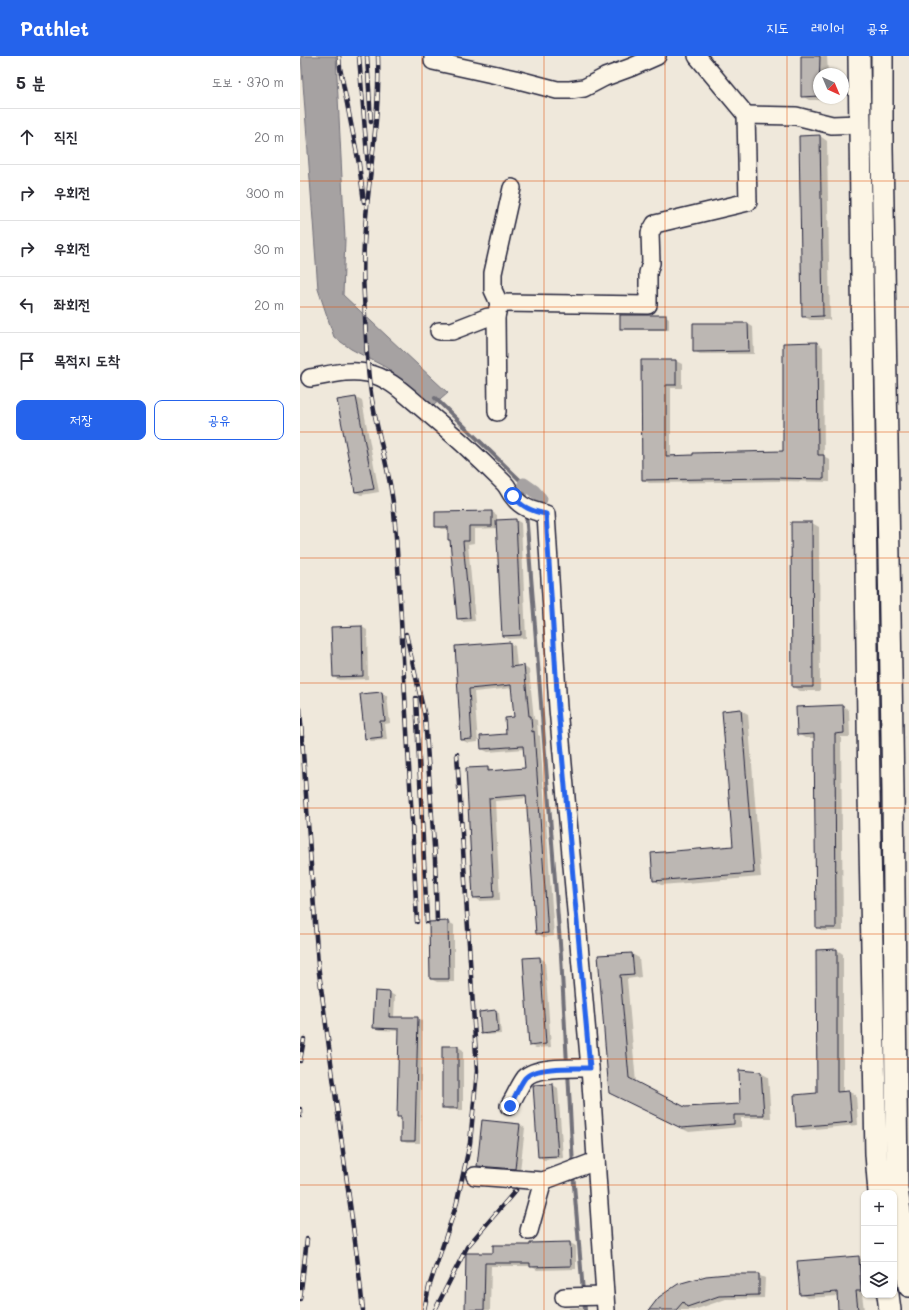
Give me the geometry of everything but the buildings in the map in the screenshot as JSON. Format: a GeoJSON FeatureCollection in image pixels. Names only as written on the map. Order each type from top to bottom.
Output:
{"type":"FeatureCollection","features":[{"type":"Feature","properties":{"kind":"main road"},"geometry":{"type":"LineString","coordinates":[[859,56],[859,149],[869,793],[876,1147],[891,1190]]}},
{"type":"Feature","properties":{"kind":"main road"},"geometry":{"type":"LineString","coordinates":[[882,56],[882,148],[893,792],[891,1190]]}},
{"type":"Feature","properties":{"kind":"main road"},"geometry":{"type":"LineString","coordinates":[[897,1222],[909,1286]]}},
{"type":"Feature","properties":{"kind":"main road"},"geometry":{"type":"LineString","coordinates":[[888,1298],[890,1310]]}},
{"type":"Feature","properties":{"kind":"street"},"geometry":{"type":"LineString","coordinates":[[433,56],[433,61],[557,90],[570,90],[584,88],[605,77],[657,56]]}},
{"type":"Feature","properties":{"kind":"street"},"geometry":{"type":"LineString","coordinates":[[439,332],[452,331],[488,317],[497,310],[648,305],[648,273],[651,263],[650,233],[656,224],[748,202],[746,115],[697,56]]}},
{"type":"Feature","properties":{"kind":"street"},"geometry":{"type":"LineString","coordinates":[[746,115],[796,116],[832,125],[859,124]]}},
{"type":"Feature","properties":{"kind":"street"},"geometry":{"type":"LineString","coordinates":[[859,149],[882,148]]}},
{"type":"Feature","properties":{"kind":"street"},"geometry":{"type":"LineString","coordinates":[[497,412],[497,310],[493,290],[493,273],[512,188]]}},
{"type":"Feature","properties":{"kind":"street"},"geometry":{"type":"LineString","coordinates":[[310,378],[356,371],[369,373],[391,383],[439,422],[465,446],[505,484],[521,505],[534,512],[546,514],[558,708],[575,1068],[592,1162],[603,1301],[570,1297]]}},
{"type":"Feature","properties":{"kind":"street"},"geometry":{"type":"LineString","coordinates":[[510,1106],[526,1077],[537,1072],[575,1068]]}},
{"type":"Feature","properties":{"kind":"street"},"geometry":{"type":"LineString","coordinates":[[475,1176],[543,1181],[592,1162]]}},
{"type":"Feature","properties":{"kind":"street"},"geometry":{"type":"LineString","coordinates":[[529,1231],[543,1181]]}},
{"type":"Feature","properties":{"kind":"shaded area"},"geometry":{"type":"Polygon","coordinates":[[[301,56],[336,56],[345,239],[343,295],[448,393],[433,406],[387,368],[351,349],[334,337],[318,289],[301,56]]]}},
{"type":"Feature","properties":{"kind":"waterway"},"geometry":{"type":"LineString","coordinates":[[435,398],[524,484],[525,502]]}},
{"type":"Feature","properties":{"kind":"waterway"},"geometry":{"type":"LineString","coordinates":[[524,484],[534,491],[541,499]]}},
{"type":"Feature","properties":{"kind":"waterway"},"geometry":{"type":"LineString","coordinates":[[526,513],[561,956],[567,1064]]}},
{"type":"Feature","properties":{"kind":"waterway"},"geometry":{"type":"LineString","coordinates":[[568,1071],[573,1166]]}},
{"type":"Feature","properties":{"kind":"waterway"},"geometry":{"type":"LineString","coordinates":[[573,1173],[583,1292]]}},
{"type":"Feature","properties":{"kind":"waterway"},"geometry":{"type":"LineString","coordinates":[[584,1300],[585,1310]]}},
{"type":"Feature","properties":{"kind":"railway"},"geometry":{"type":"LineString","coordinates":[[339,56],[340,68],[359,164],[364,202]]}},
{"type":"Feature","properties":{"kind":"railway"},"geometry":{"type":"LineString","coordinates":[[359,56],[368,168]]}},
{"type":"Feature","properties":{"kind":"railway"},"geometry":{"type":"LineString","coordinates":[[367,56],[371,122]]}},
{"type":"Feature","properties":{"kind":"railway"},"geometry":{"type":"LineString","coordinates":[[378,56],[378,86],[374,146],[364,236],[364,296],[369,378],[394,512],[400,595],[417,922]]}},
{"type":"Feature","properties":{"kind":"railway"},"geometry":{"type":"LineString","coordinates":[[406,634],[425,717],[435,860],[437,921]]}},
{"type":"Feature","properties":{"kind":"railway"},"geometry":{"type":"LineString","coordinates":[[416,698],[427,922]]}},
{"type":"Feature","properties":{"kind":"railway"},"geometry":{"type":"LineString","coordinates":[[300,709],[318,965],[363,1310]]}},
{"type":"Feature","properties":{"kind":"railway"},"geometry":{"type":"LineString","coordinates":[[424,1310],[429,1287],[456,1206],[470,1143],[477,1071],[457,754]]}},
{"type":"Feature","properties":{"kind":"railway"},"geometry":{"type":"LineString","coordinates":[[300,1061],[304,1039]]}},
{"type":"Feature","properties":{"kind":"railway"},"geometry":{"type":"LineString","coordinates":[[300,1109],[300,1116]]}},
{"type":"Feature","properties":{"kind":"railway"},"geometry":{"type":"LineString","coordinates":[[435,1310],[467,1247],[516,1190]]}},
{"type":"Feature","properties":{"kind":"railway"},"geometry":{"type":"LineString","coordinates":[[300,1299],[307,1239]]}},
{"type":"Feature","properties":{"kind":"route"},"geometry":{"type":"LineString","coordinates":[[510,1106],[526,1077],[537,1072],[560,1068],[590,1068],[558,708],[546,514],[530,510],[521,505],[513,496]]}}]}
